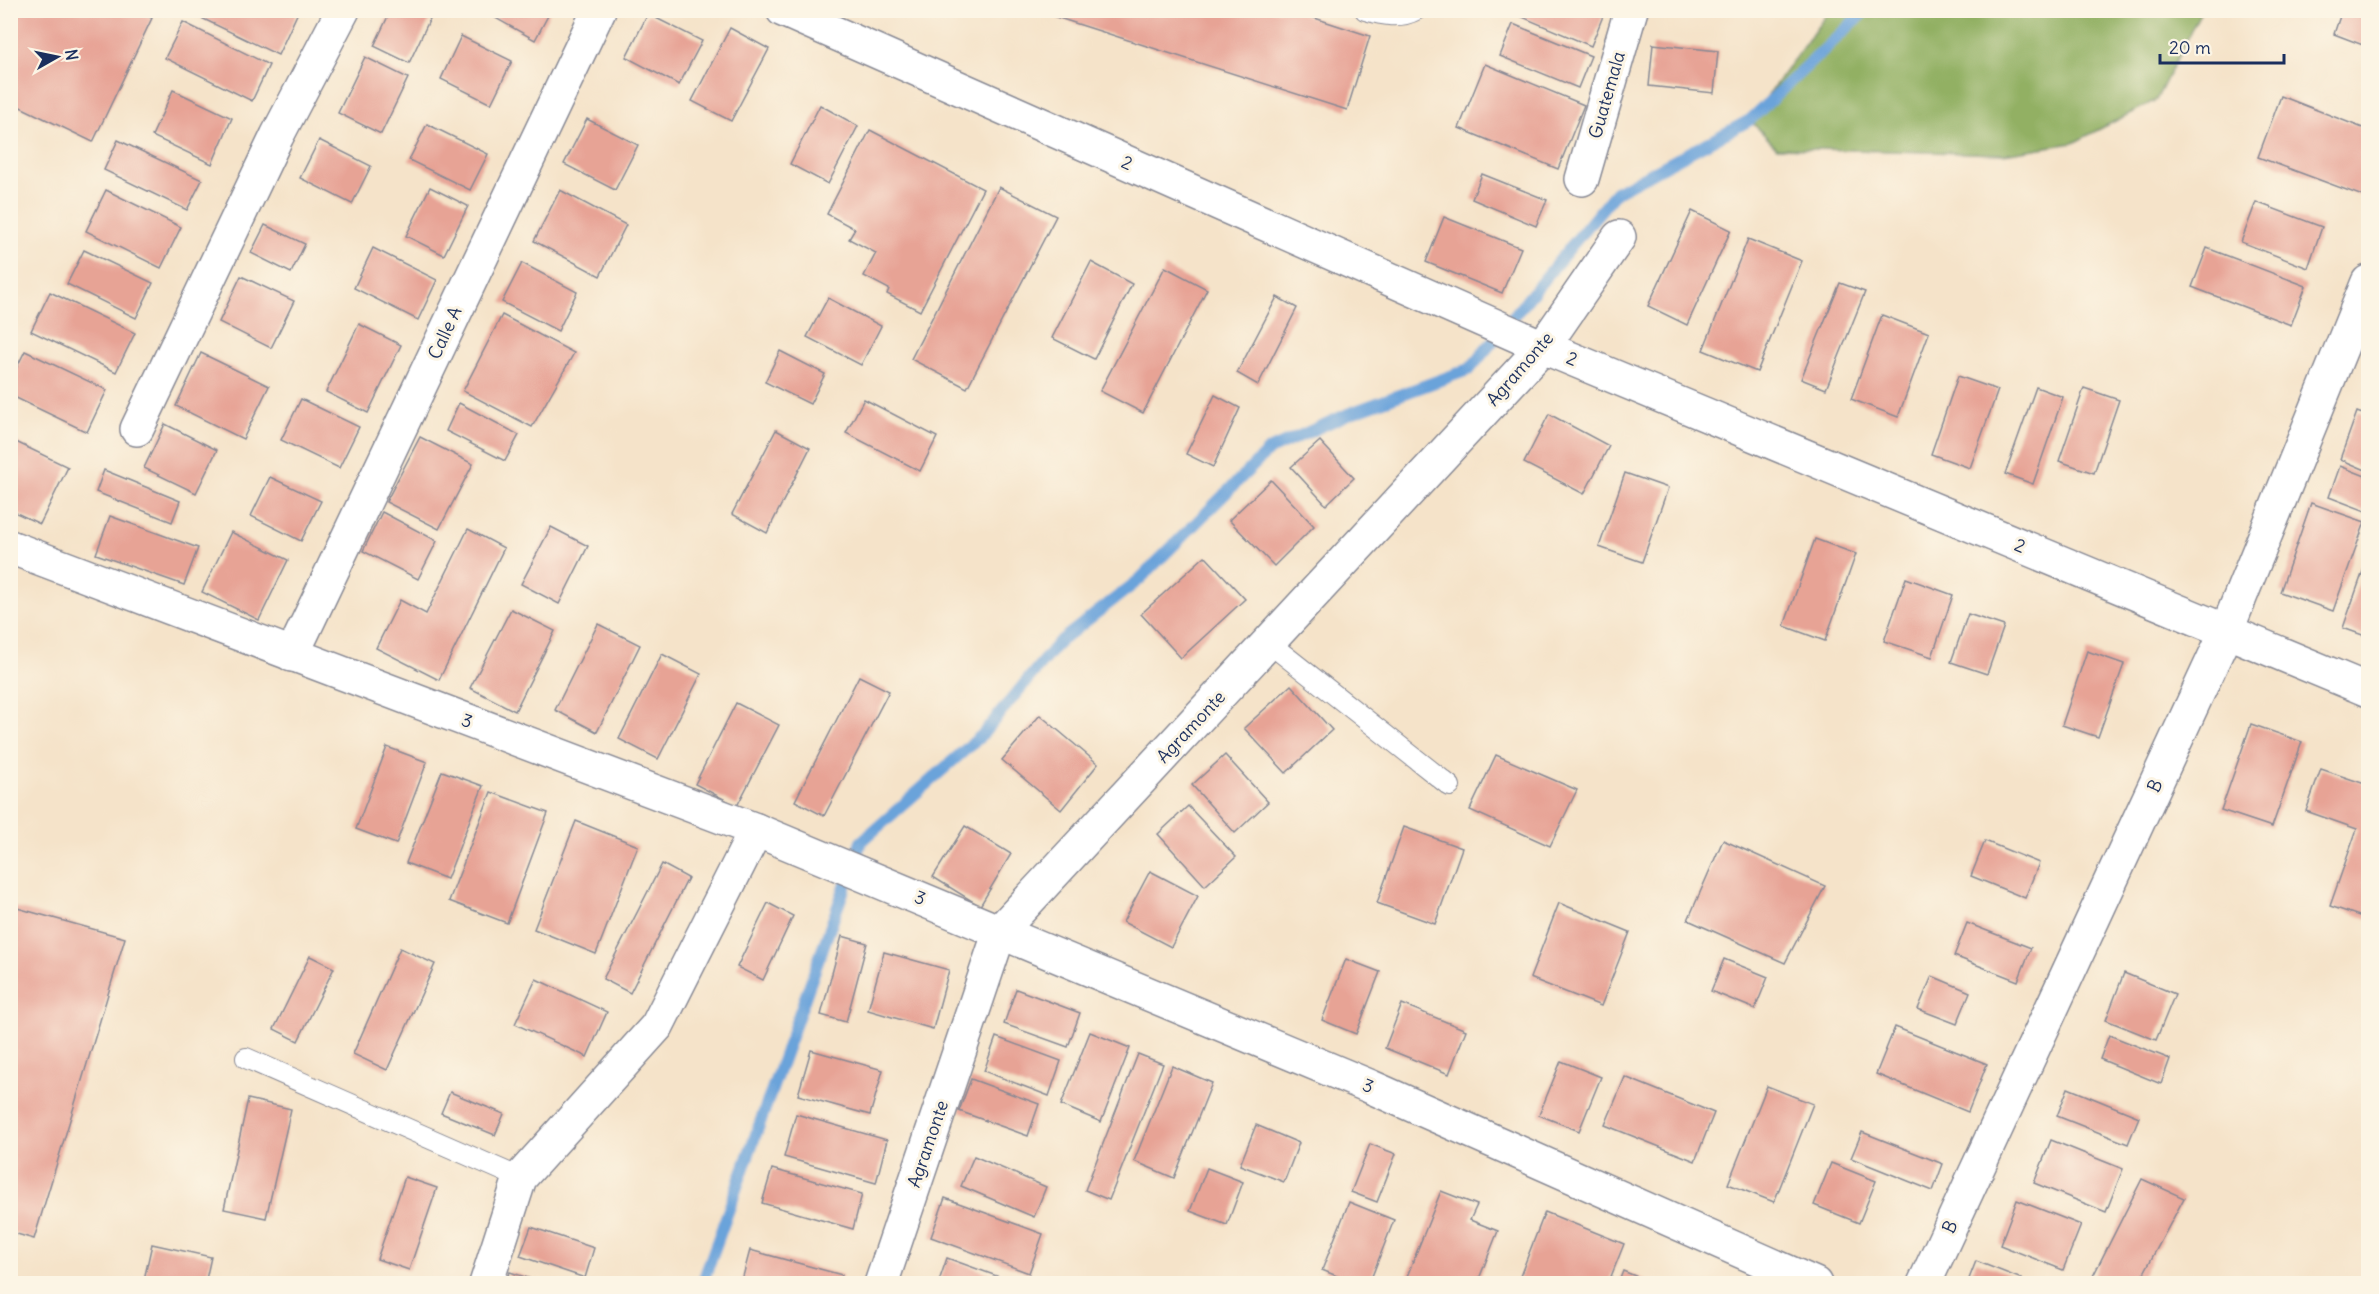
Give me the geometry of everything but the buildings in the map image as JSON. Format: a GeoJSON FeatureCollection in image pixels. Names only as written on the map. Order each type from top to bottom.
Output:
{"type":"FeatureCollection","features":[{"type":"Feature","properties":{"kind":"street"},"geometry":{"type":"LineString","coordinates":[[136,429],[277,136],[343,10]]}},
{"type":"Feature","properties":{"kind":"street","name":"Calle A"},"geometry":{"type":"LineString","coordinates":[[291,655],[599,10]]}},
{"type":"Feature","properties":{"kind":"street","name":"2"},"geometry":{"type":"LineString","coordinates":[[783,10],[1543,347],[2368,690]]}},
{"type":"Feature","properties":{"kind":"street","name":"Guatemala"},"geometry":{"type":"LineString","coordinates":[[1582,179],[1631,10]]}},
{"type":"Feature","properties":{"kind":"street","name":"Agramonte"},"geometry":{"type":"LineString","coordinates":[[881,1284],[1000,932],[1543,347],[1619,237]]}},
{"type":"Feature","properties":{"kind":"street","name":"B"},"geometry":{"type":"LineString","coordinates":[[1924,1284],[2226,632],[2368,282]]}},
{"type":"Feature","properties":{"kind":"street","name":"3"},"geometry":{"type":"LineString","coordinates":[[10,547],[756,830],[1369,1086],[1815,1284]]}},
{"type":"Feature","properties":{"kind":"street"},"geometry":{"type":"LineString","coordinates":[[486,1284],[520,1178],[657,1026],[756,830]]}},
{"type":"Feature","properties":{"kind":"lane"},"geometry":{"type":"LineString","coordinates":[[1365,10],[1383,16],[1398,16],[1416,10]]}},
{"type":"Feature","properties":{"kind":"lane"},"geometry":{"type":"LineString","coordinates":[[1269,643],[1450,786]]}},
{"type":"Feature","properties":{"kind":"lane"},"geometry":{"type":"LineString","coordinates":[[246,1058],[520,1178]]}},
{"type":"Feature","properties":{"kind":"green space"},"geometry":{"type":"Polygon","coordinates":[[[1829,11],[2201,11],[2156,100],[2073,143],[2003,154],[1777,148],[1750,120],[1829,11]]]}},
{"type":"Feature","properties":{"kind":"waterway"},"geometry":{"type":"LineString","coordinates":[[702,1284],[861,842],[982,735],[1058,643],[1139,580],[1269,450],[1348,414],[1470,369],[1616,192],[1750,120],[1866,10]]}}]}
